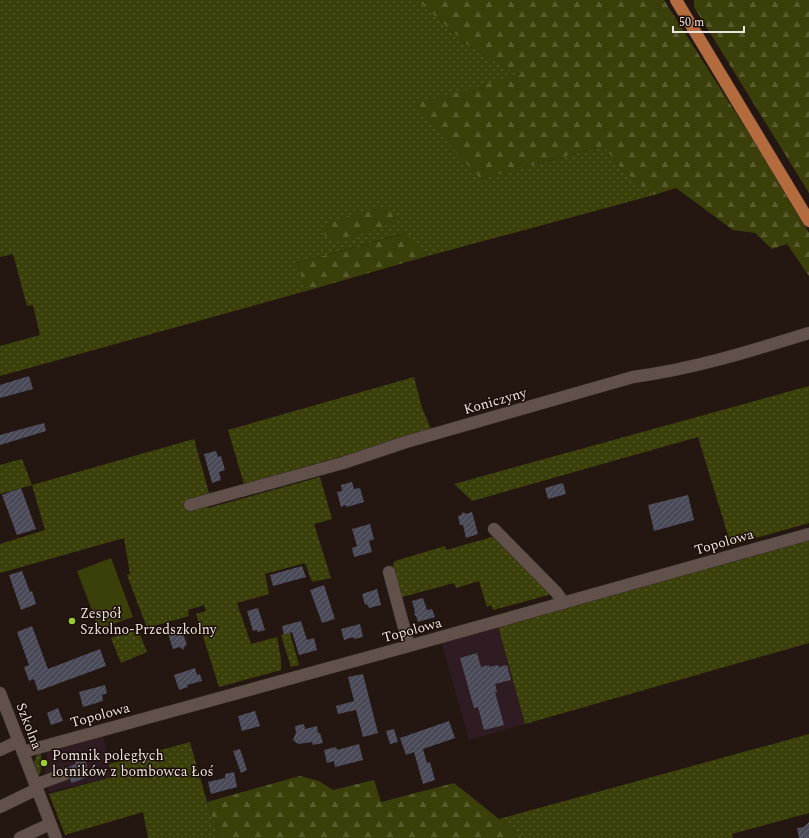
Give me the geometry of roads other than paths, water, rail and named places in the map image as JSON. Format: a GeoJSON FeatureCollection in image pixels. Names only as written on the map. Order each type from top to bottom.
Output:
{"type":"FeatureCollection","features":[{"type":"Feature","properties":{"kind":"main road"},"geometry":{"type":"LineString","coordinates":[[676,0],[809,221]]}},
{"type":"Feature","properties":{"kind":"street","name":"Koniczyny"},"geometry":{"type":"LineString","coordinates":[[190,505],[343,463],[406,442],[626,379],[667,372],[774,344],[809,333]]}},
{"type":"Feature","properties":{"kind":"street"},"geometry":{"type":"LineString","coordinates":[[494,529],[564,602]]}},
{"type":"Feature","properties":{"kind":"street","name":"Topolowa"},"geometry":{"type":"LineString","coordinates":[[0,750],[21,747],[409,646],[809,534]]}},
{"type":"Feature","properties":{"kind":"street"},"geometry":{"type":"LineString","coordinates":[[389,572],[409,646]]}},
{"type":"Feature","properties":{"kind":"street","name":"Szkolna"},"geometry":{"type":"LineString","coordinates":[[0,693],[56,838]]}},
{"type":"Feature","properties":{"kind":"street"},"geometry":{"type":"LineString","coordinates":[[0,807],[36,787],[65,774]]}},
{"type":"Feature","properties":{"kind":"street"},"geometry":{"type":"LineString","coordinates":[[20,838],[50,824]]}},
{"type":"Feature","properties":{"kind":"place","name":"Zespół Szkolno-Przedszkolny"},"geometry":{"type":"Point","coordinates":[72,621]}},
{"type":"Feature","properties":{"kind":"place","name":"Pomnik poległych lotników z bombowca Łoś"},"geometry":{"type":"Point","coordinates":[44,763]}}]}
